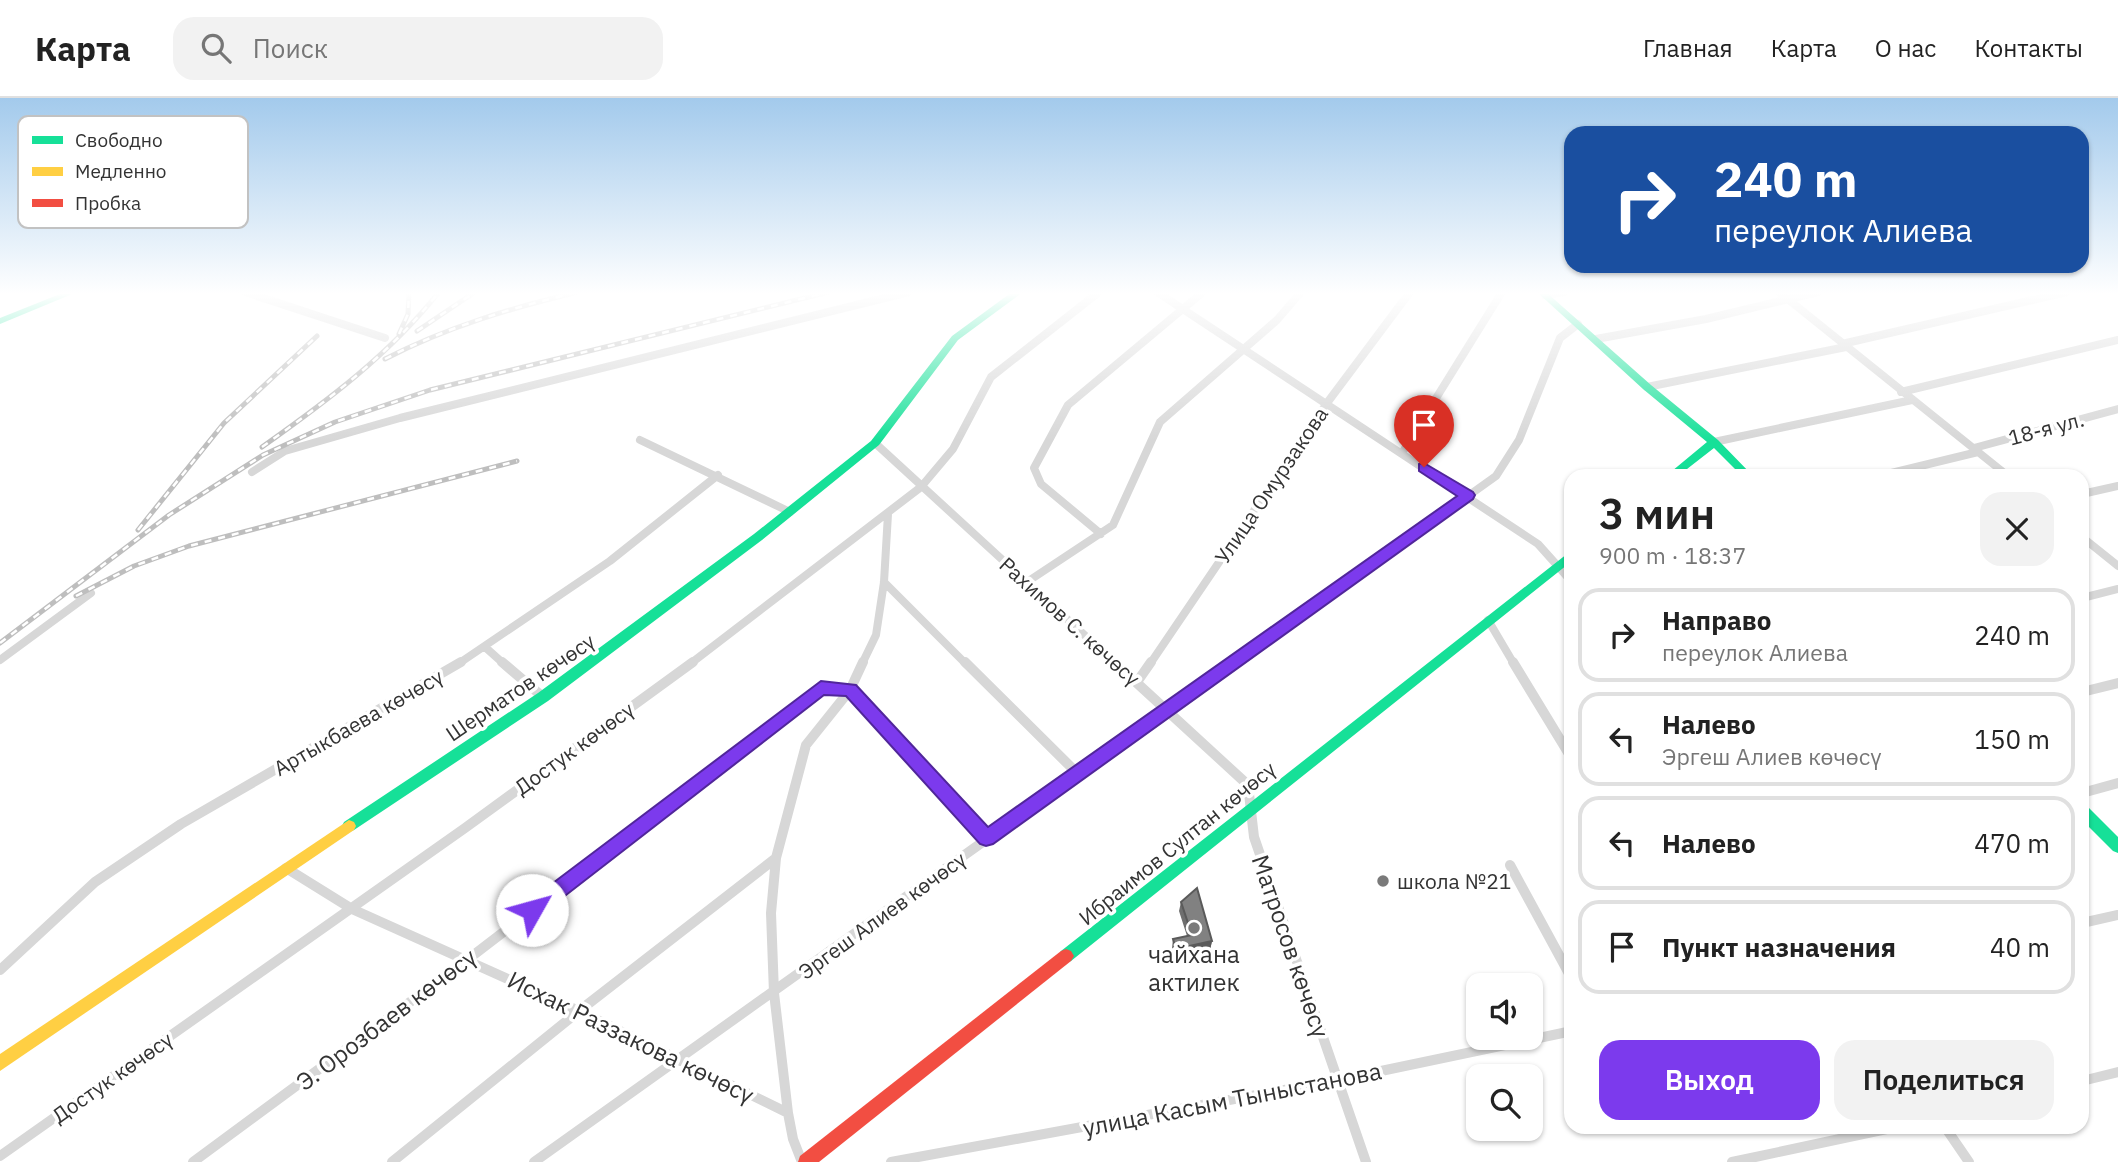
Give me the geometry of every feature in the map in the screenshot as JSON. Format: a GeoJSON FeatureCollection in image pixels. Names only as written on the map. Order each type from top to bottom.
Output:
{"type":"FeatureCollection","features":[{"type":"Feature","properties":{"kind":"main road","name":"Шерматов көчөсү"},"geometry":{"type":"LineString","coordinates":[[0,1063],[619,643],[875,443],[953,342]]}},
{"type":"Feature","properties":{"kind":"main road"},"geometry":{"type":"LineString","coordinates":[[1599,342],[1741,469]]}},
{"type":"Feature","properties":{"kind":"main road"},"geometry":{"type":"LineString","coordinates":[[1680,469],[1714,443]]}},
{"type":"Feature","properties":{"kind":"main road","name":"Ибраимов Султан көчөсү"},"geometry":{"type":"LineString","coordinates":[[804,1162],[1035,983],[1250,807],[1564,560]]}},
{"type":"Feature","properties":{"kind":"main road"},"geometry":{"type":"LineString","coordinates":[[2089,817],[2118,847]]}},
{"type":"Feature","properties":{"kind":"street"},"geometry":{"type":"LineString","coordinates":[[252,472],[285,451],[400,418],[708,342]]}},
{"type":"Feature","properties":{"kind":"street","name":"Достук көчөсү"},"geometry":{"type":"LineString","coordinates":[[0,1156],[352,909],[659,687],[888,514],[921,487],[953,449],[991,377],[1036,342]]}},
{"type":"Feature","properties":{"kind":"street"},"geometry":{"type":"LineString","coordinates":[[1101,534],[1041,484],[1034,468],[1068,405],[1143,342]]}},
{"type":"Feature","properties":{"kind":"street"},"geometry":{"type":"LineString","coordinates":[[1230,342],[1468,495],[1538,544],[1564,572]]}},
{"type":"Feature","properties":{"kind":"street"},"geometry":{"type":"LineString","coordinates":[[1027,582],[1113,525],[1160,422],[1252,342]]}},
{"type":"Feature","properties":{"kind":"street","name":"Улица Омурзакова"},"geometry":{"type":"LineString","coordinates":[[1137,682],[1327,403],[1373,342]]}},
{"type":"Feature","properties":{"kind":"street"},"geometry":{"type":"LineString","coordinates":[[1402,453],[1471,342]]}},
{"type":"Feature","properties":{"kind":"street","name":"Эргеш Алиев көчөсү"},"geometry":{"type":"LineString","coordinates":[[534,1162],[1496,476],[1519,440],[1559,342]]}},
{"type":"Feature","properties":{"kind":"street"},"geometry":{"type":"LineString","coordinates":[[1839,342],[1999,469]]}},
{"type":"Feature","properties":{"kind":"street"},"geometry":{"type":"LineString","coordinates":[[1647,387],[1862,342]]}},
{"type":"Feature","properties":{"kind":"street"},"geometry":{"type":"LineString","coordinates":[[1901,391],[2111,342]]}},
{"type":"Feature","properties":{"kind":"street"},"geometry":{"type":"LineString","coordinates":[[1714,443],[1912,400]]}},
{"type":"Feature","properties":{"kind":"street","name":"18-я ул."},"geometry":{"type":"LineString","coordinates":[[1905,469],[2118,409]]}},
{"type":"Feature","properties":{"kind":"street"},"geometry":{"type":"LineString","coordinates":[[640,440],[718,475],[790,512]]}},
{"type":"Feature","properties":{"kind":"street","name":"Рахимов С. көчөсү"},"geometry":{"type":"LineString","coordinates":[[875,443],[1248,785],[1250,807]]}},
{"type":"Feature","properties":{"kind":"street","name":"Артыкбаева көчөсү"},"geometry":{"type":"LineString","coordinates":[[0,970],[95,882],[170,831],[485,647],[610,561],[718,475]]}},
{"type":"Feature","properties":{"kind":"street"},"geometry":{"type":"LineString","coordinates":[[2089,492],[2118,486]]}},
{"type":"Feature","properties":{"kind":"street"},"geometry":{"type":"LineString","coordinates":[[804,1162],[793,1139],[788,1112],[774,993],[771,913],[776,858],[806,745],[850,690],[876,635],[884,582],[888,514]]}},
{"type":"Feature","properties":{"kind":"street"},"geometry":{"type":"LineString","coordinates":[[2089,543],[2118,566]]}},
{"type":"Feature","properties":{"kind":"street"},"geometry":{"type":"LineString","coordinates":[[884,582],[1079,775]]}},
{"type":"Feature","properties":{"kind":"street"},"geometry":{"type":"LineString","coordinates":[[2089,596],[2118,589]]}},
{"type":"Feature","properties":{"kind":"street"},"geometry":{"type":"LineString","coordinates":[[0,660],[91,593]]}},
{"type":"Feature","properties":{"kind":"street"},"geometry":{"type":"LineString","coordinates":[[1488,620],[1564,746]]}},
{"type":"Feature","properties":{"kind":"street"},"geometry":{"type":"LineString","coordinates":[[485,647],[543,697]]}},
{"type":"Feature","properties":{"kind":"street"},"geometry":{"type":"LineString","coordinates":[[2089,690],[2118,683]]}},
{"type":"Feature","properties":{"kind":"street","name":"Э. Орозбаев көчөсү"},"geometry":{"type":"LineString","coordinates":[[193,1162],[467,960],[821,688],[850,690]]}},
{"type":"Feature","properties":{"kind":"street"},"geometry":{"type":"LineString","coordinates":[[850,690],[986,838]]}},
{"type":"Feature","properties":{"kind":"street"},"geometry":{"type":"LineString","coordinates":[[2089,791],[2118,783]]}},
{"type":"Feature","properties":{"kind":"street","name":"Матросов көчөсү"},"geometry":{"type":"LineString","coordinates":[[1250,807],[1254,837],[1366,1162]]}},
{"type":"Feature","properties":{"kind":"street"},"geometry":{"type":"LineString","coordinates":[[393,1162],[579,1011],[776,858]]}},
{"type":"Feature","properties":{"kind":"street"},"geometry":{"type":"LineString","coordinates":[[1510,865],[1564,964]]}},
{"type":"Feature","properties":{"kind":"street","name":"Исхак Раззакова көчөсү"},"geometry":{"type":"LineString","coordinates":[[286,868],[352,909],[579,1011],[675,1060],[788,1112]]}},
{"type":"Feature","properties":{"kind":"street"},"geometry":{"type":"LineString","coordinates":[[2089,921],[2118,915]]}},
{"type":"Feature","properties":{"kind":"street","name":"улица Касым Тыныстанова"},"geometry":{"type":"LineString","coordinates":[[891,1162],[1338,1080],[1564,1033]]}},
{"type":"Feature","properties":{"kind":"street"},"geometry":{"type":"LineString","coordinates":[[2089,1079],[2118,1072]]}},
{"type":"Feature","properties":{"kind":"street"},"geometry":{"type":"LineString","coordinates":[[1732,1162],[1863,1134]]}},
{"type":"Feature","properties":{"kind":"street"},"geometry":{"type":"LineString","coordinates":[[1950,1134],[1969,1162]]}},
{"type":"Feature","properties":{"kind":"building"},"geometry":{"type":"Polygon","coordinates":[[[1197,888],[1212,941],[1176,949],[1173,939],[1192,935],[1181,902],[1197,888]]]}},
{"type":"Feature","properties":{"kind":"railway"},"geometry":{"type":"LineString","coordinates":[[138,530],[224,423],[311,342]]}},
{"type":"Feature","properties":{"kind":"railway"},"geometry":{"type":"LineString","coordinates":[[262,447],[356,376],[393,342]]}},
{"type":"Feature","properties":{"kind":"railway"},"geometry":{"type":"LineString","coordinates":[[385,359],[422,342]]}},
{"type":"Feature","properties":{"kind":"railway"},"geometry":{"type":"LineString","coordinates":[[0,643],[169,515],[263,455],[335,422],[430,390],[627,342]]}},
{"type":"Feature","properties":{"kind":"railway"},"geometry":{"type":"LineString","coordinates":[[76,596],[134,566],[189,546],[517,461]]}},
{"type":"Feature","properties":{"kind":"traffic: fast"},"geometry":{"type":"LineString","coordinates":[[349,826],[543,697],[758,537],[875,443],[952,342]]}},
{"type":"Feature","properties":{"kind":"traffic: fast"},"geometry":{"type":"LineString","coordinates":[[1596,342],[1714,442],[1741,469]]}},
{"type":"Feature","properties":{"kind":"traffic: fast"},"geometry":{"type":"LineString","coordinates":[[1680,469],[1714,442]]}},
{"type":"Feature","properties":{"kind":"traffic: fast"},"geometry":{"type":"LineString","coordinates":[[1066,956],[1564,560]]}},
{"type":"Feature","properties":{"kind":"traffic: fast"},"geometry":{"type":"LineString","coordinates":[[2089,817],[2118,847]]}},
{"type":"Feature","properties":{"kind":"traffic: slow"},"geometry":{"type":"LineString","coordinates":[[0,1063],[349,826]]}},
{"type":"Feature","properties":{"kind":"traffic: jam"},"geometry":{"type":"LineString","coordinates":[[806,1162],[1066,956]]}},
{"type":"Feature","properties":{"kind":"place","name":"школа №21"},"geometry":{"type":"Point","coordinates":[1383,881]}},
{"type":"Feature","properties":{"kind":"place","name":"чайхана актилек"},"geometry":{"type":"Point","coordinates":[1194,928]}},
{"type":"Feature","properties":{"kind":"route"},"geometry":{"type":"LineString","coordinates":[[532,910],[821,688],[850,690],[986,838],[1079,775],[1468,495],[1424,467]]}}]}
